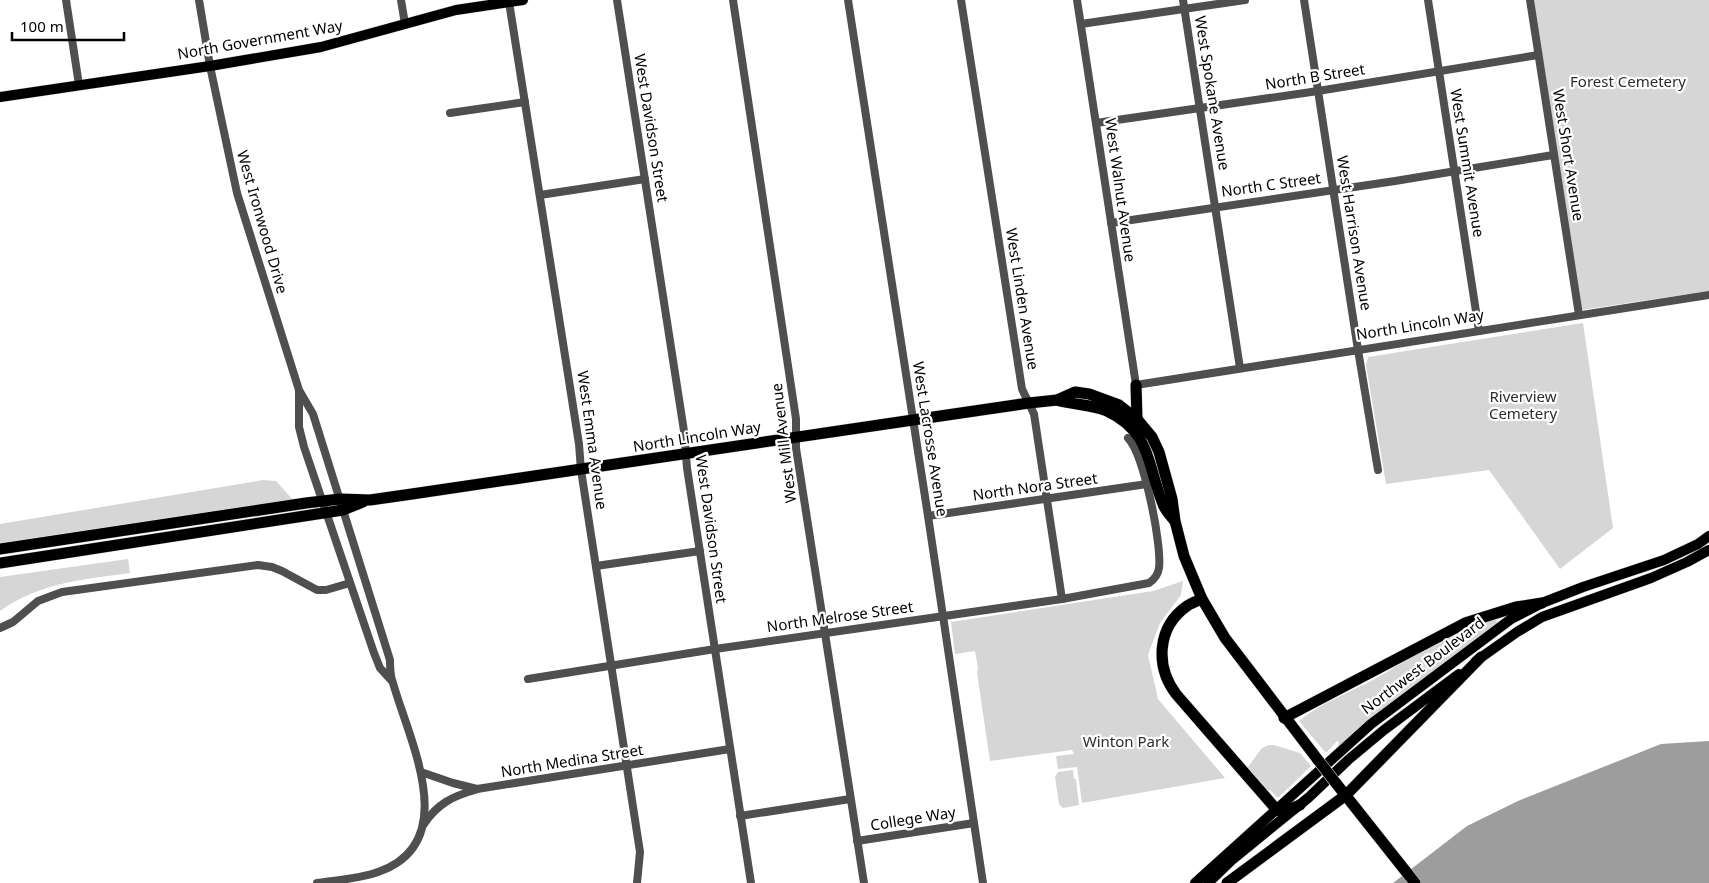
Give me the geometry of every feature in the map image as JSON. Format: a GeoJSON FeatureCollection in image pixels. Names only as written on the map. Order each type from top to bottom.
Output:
{"type":"FeatureCollection","features":[{"type":"Feature","properties":{"kind":"highway"},"geometry":{"type":"LineString","coordinates":[[1113,402],[1120,401],[1126,397],[1136,384]]}},
{"type":"Feature","properties":{"kind":"highway"},"geometry":{"type":"LineString","coordinates":[[1136,384],[1137,419]]}},
{"type":"Feature","properties":{"kind":"highway"},"geometry":{"type":"LineString","coordinates":[[1057,400],[1075,392],[1089,394],[1113,402],[1137,419],[1152,437],[1159,452],[1172,499],[1175,522],[1184,556],[1202,599],[1225,638],[1284,718],[1415,883]]}},
{"type":"Feature","properties":{"kind":"highway","name":"North Lincoln Way"},"geometry":{"type":"LineString","coordinates":[[341,505],[1057,400]]}},
{"type":"Feature","properties":{"kind":"highway"},"geometry":{"type":"LineString","coordinates":[[1057,400],[1106,411],[1118,417],[1132,429],[1143,443],[1163,505],[1175,522]]}},
{"type":"Feature","properties":{"kind":"highway"},"geometry":{"type":"LineString","coordinates":[[0,550],[322,501],[341,505]]}},
{"type":"Feature","properties":{"kind":"highway"},"geometry":{"type":"LineString","coordinates":[[0,562],[326,513],[341,505]]}},
{"type":"Feature","properties":{"kind":"highway"},"geometry":{"type":"LineString","coordinates":[[1202,599],[1187,606],[1165,632],[1161,656],[1166,677],[1176,694],[1276,809],[1285,811],[1300,805]]}},
{"type":"Feature","properties":{"kind":"highway"},"geometry":{"type":"LineString","coordinates":[[1284,718],[1465,623],[1516,607],[1542,603]]}},
{"type":"Feature","properties":{"kind":"highway"},"geometry":{"type":"LineString","coordinates":[[1227,883],[1346,795],[1482,657]]}},
{"type":"Feature","properties":{"kind":"main road","name":"North Government Way"},"geometry":{"type":"LineString","coordinates":[[0,97],[210,66],[321,47],[456,10],[523,0]]}},
{"type":"Feature","properties":{"kind":"main road","name":"Northwest Boulevard"},"geometry":{"type":"LineString","coordinates":[[1195,883],[1371,724],[1522,612],[1583,587],[1664,560],[1698,544],[1709,536]]}},
{"type":"Feature","properties":{"kind":"main road","name":"Northwest Boulevard"},"geometry":{"type":"LineString","coordinates":[[1208,883],[1233,859],[1300,805],[1348,760],[1384,730],[1517,632],[1542,617],[1651,578],[1709,550]]}},
{"type":"Feature","properties":{"kind":"street"},"geometry":{"type":"LineString","coordinates":[[66,0],[78,85]]}},
{"type":"Feature","properties":{"kind":"street","name":"West Ironwood Drive"},"geometry":{"type":"LineString","coordinates":[[199,0],[210,66],[236,193],[299,390],[313,414],[390,660],[392,681],[421,772],[425,804],[422,827],[419,837],[409,852],[401,860],[384,870],[317,883]]}},
{"type":"Feature","properties":{"kind":"street"},"geometry":{"type":"LineString","coordinates":[[401,0],[405,24]]}},
{"type":"Feature","properties":{"kind":"street","name":"West Davidson Street"},"geometry":{"type":"LineString","coordinates":[[617,0],[681,408],[714,649],[751,883]]}},
{"type":"Feature","properties":{"kind":"street","name":"West Mill Avenue"},"geometry":{"type":"LineString","coordinates":[[733,0],[796,419],[796,448],[864,883]]}},
{"type":"Feature","properties":{"kind":"street","name":"West Lacrosse Avenue"},"geometry":{"type":"LineString","coordinates":[[848,0],[928,516],[982,883]]}},
{"type":"Feature","properties":{"kind":"street","name":"West Linden Avenue"},"geometry":{"type":"LineString","coordinates":[[962,0],[1022,389],[1034,414],[1062,599]]}},
{"type":"Feature","properties":{"kind":"street","name":"West Walnut Avenue"},"geometry":{"type":"LineString","coordinates":[[1077,0],[1136,384]]}},
{"type":"Feature","properties":{"kind":"street","name":"West Spokane Avenue"},"geometry":{"type":"LineString","coordinates":[[1183,0],[1240,368]]}},
{"type":"Feature","properties":{"kind":"street"},"geometry":{"type":"LineString","coordinates":[[1081,24],[1245,0]]}},
{"type":"Feature","properties":{"kind":"street","name":"West Harrison Avenue"},"geometry":{"type":"LineString","coordinates":[[1304,0],[1378,470]]}},
{"type":"Feature","properties":{"kind":"street","name":"West Summit Avenue"},"geometry":{"type":"LineString","coordinates":[[1428,0],[1479,331]]}},
{"type":"Feature","properties":{"kind":"street","name":"West Short Avenue"},"geometry":{"type":"LineString","coordinates":[[1530,0],[1579,315]]}},
{"type":"Feature","properties":{"kind":"street","name":"West Emma Avenue"},"geometry":{"type":"LineString","coordinates":[[509,2],[580,444],[581,470],[640,852],[637,883]]}},
{"type":"Feature","properties":{"kind":"street","name":"North B Street"},"geometry":{"type":"LineString","coordinates":[[1096,123],[1318,91],[1538,55]]}},
{"type":"Feature","properties":{"kind":"street"},"geometry":{"type":"LineString","coordinates":[[450,113],[525,102]]}},
{"type":"Feature","properties":{"kind":"street","name":"North C Street"},"geometry":{"type":"LineString","coordinates":[[1111,223],[1553,155]]}},
{"type":"Feature","properties":{"kind":"street"},"geometry":{"type":"LineString","coordinates":[[540,195],[645,179]]}},
{"type":"Feature","properties":{"kind":"street","name":"North Lincoln Way"},"geometry":{"type":"LineString","coordinates":[[1136,384],[1709,295]]}},
{"type":"Feature","properties":{"kind":"street","name":"West Ironwood Drive"},"geometry":{"type":"LineString","coordinates":[[299,390],[299,427],[304,447],[374,653],[380,668],[392,681]]}},
{"type":"Feature","properties":{"kind":"street"},"geometry":{"type":"LineString","coordinates":[[1128,438],[1139,456],[1147,484]]}},
{"type":"Feature","properties":{"kind":"street","name":"North Nora Street"},"geometry":{"type":"LineString","coordinates":[[928,516],[1147,484]]}},
{"type":"Feature","properties":{"kind":"street","name":"North Melrose Street"},"geometry":{"type":"LineString","coordinates":[[528,679],[611,664],[1062,599],[1149,583],[1155,579],[1160,560],[1147,484]]}},
{"type":"Feature","properties":{"kind":"street"},"geometry":{"type":"LineString","coordinates":[[596,566],[700,551]]}},
{"type":"Feature","properties":{"kind":"street"},"geometry":{"type":"LineString","coordinates":[[0,628],[13,622],[38,601],[62,592],[230,569],[258,566],[272,567],[317,590],[326,590],[350,583]]}},
{"type":"Feature","properties":{"kind":"street","name":"North Medina Street"},"geometry":{"type":"LineString","coordinates":[[421,772],[477,789],[730,749]]}},
{"type":"Feature","properties":{"kind":"street"},"geometry":{"type":"LineString","coordinates":[[422,827],[433,811],[442,804],[453,797],[477,789]]}},
{"type":"Feature","properties":{"kind":"street"},"geometry":{"type":"LineString","coordinates":[[740,816],[850,799]]}},
{"type":"Feature","properties":{"kind":"street","name":"College Way"},"geometry":{"type":"LineString","coordinates":[[857,841],[974,823]]}},
{"type":"Feature","properties":{"kind":"green space","name":"Forest Cemetery"},"geometry":{"type":"Polygon","coordinates":[[[1533,0],[1709,0],[1709,291],[1581,310],[1533,0]]]}},
{"type":"Feature","properties":{"kind":"green space","name":"Riverview Cemetery"},"geometry":{"type":"Polygon","coordinates":[[[1583,323],[1613,528],[1560,569],[1489,470],[1386,484],[1366,365],[1368,357],[1583,323]]]}},
{"type":"Feature","properties":{"kind":"green space"},"geometry":{"type":"Polygon","coordinates":[[[263,480],[276,481],[294,501],[234,508],[0,543],[0,524],[263,480]]]}},
{"type":"Feature","properties":{"kind":"green space"},"geometry":{"type":"Polygon","coordinates":[[[128,559],[130,573],[78,580],[47,588],[16,601],[0,611],[0,577],[128,559]]]}},
{"type":"Feature","properties":{"kind":"green space","name":"Winton Park"},"geometry":{"type":"Polygon","coordinates":[[[1183,581],[1181,595],[1160,623],[1148,655],[1158,699],[1225,778],[1082,803],[1077,767],[1058,769],[1056,756],[1074,754],[1072,750],[990,761],[975,651],[955,654],[951,622],[1153,591],[1183,581]]]}},
{"type":"Feature","properties":{"kind":"green space"},"geometry":{"type":"Polygon","coordinates":[[[1496,618],[1497,623],[1337,748],[1339,742],[1337,741],[1326,753],[1299,721],[1325,704],[1373,680],[1433,644],[1465,628],[1496,618]]]}},
{"type":"Feature","properties":{"kind":"green space"},"geometry":{"type":"Polygon","coordinates":[[[1269,745],[1300,753],[1311,766],[1279,797],[1270,790],[1267,791],[1248,767],[1262,748],[1269,745]]]}},
{"type":"Feature","properties":{"kind":"green space"},"geometry":{"type":"Polygon","coordinates":[[[1073,770],[1079,805],[1063,808],[1059,804],[1055,777],[1058,772],[1073,770]]]}},
{"type":"Feature","properties":{"kind":"shaded area"},"geometry":{"type":"Polygon","coordinates":[[[1709,741],[1709,883],[1393,883],[1467,826],[1518,801],[1661,744],[1709,741]]]}}]}
